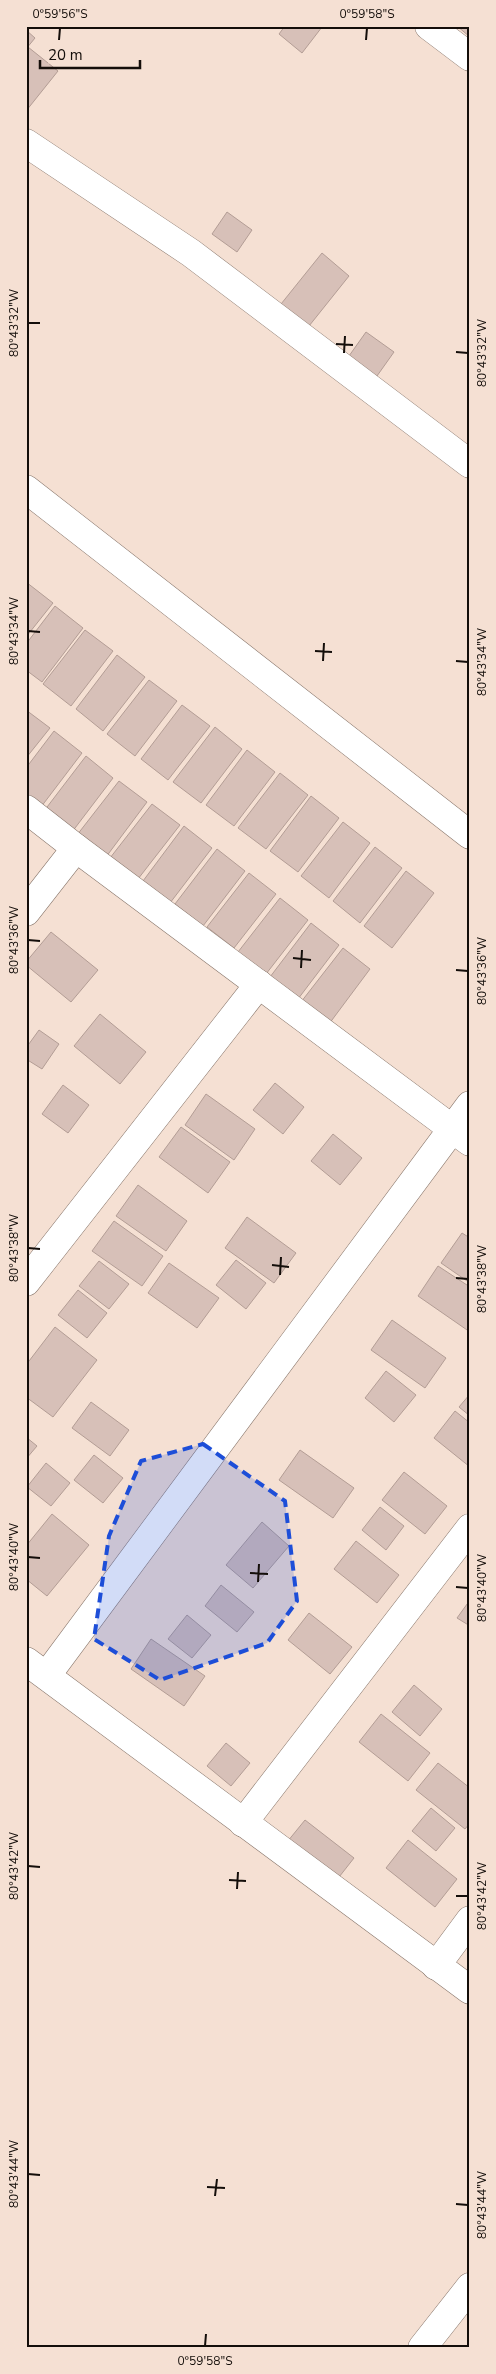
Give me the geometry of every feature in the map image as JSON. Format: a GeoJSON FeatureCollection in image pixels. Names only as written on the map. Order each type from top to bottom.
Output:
{"type":"FeatureCollection","features":[{"type":"Feature","properties":{"kind":"street"},"geometry":{"type":"LineString","coordinates":[[429,26],[470,57]]}},
{"type":"Feature","properties":{"kind":"street"},"geometry":{"type":"LineString","coordinates":[[26,143],[191,252],[470,464]]}},
{"type":"Feature","properties":{"kind":"street"},"geometry":{"type":"LineString","coordinates":[[26,490],[470,835]]}},
{"type":"Feature","properties":{"kind":"street"},"geometry":{"type":"LineString","coordinates":[[26,809],[461,1135]]}},
{"type":"Feature","properties":{"kind":"street"},"geometry":{"type":"LineString","coordinates":[[26,912],[76,848]]}},
{"type":"Feature","properties":{"kind":"street"},"geometry":{"type":"LineString","coordinates":[[26,1282],[259,984]]}},
{"type":"Feature","properties":{"kind":"street"},"geometry":{"type":"LineString","coordinates":[[470,1105],[461,1135],[36,1668],[470,1990]]}},
{"type":"Feature","properties":{"kind":"street"},"geometry":{"type":"LineString","coordinates":[[243,1823],[470,1528]]}},
{"type":"Feature","properties":{"kind":"street"},"geometry":{"type":"LineString","coordinates":[[436,1966],[470,1920]]}},
{"type":"Feature","properties":{"kind":"street"},"geometry":{"type":"LineString","coordinates":[[422,2348],[470,2287]]}},
{"type":"Feature","properties":{"kind":"highlighted area"},"geometry":{"type":"Polygon","coordinates":[[[203,1444],[285,1501],[297,1601],[267,1643],[160,1680],[94,1639],[109,1536],[141,1461],[203,1444]]]}},
{"type":"Feature","properties":{"kind":"building"},"geometry":{"type":"Polygon","coordinates":[[[285,26],[322,27],[302,53],[279,34],[285,26]]]}},
{"type":"Feature","properties":{"kind":"building"},"geometry":{"type":"Polygon","coordinates":[[[457,26],[470,26],[470,37],[457,26]]]}},
{"type":"Feature","properties":{"kind":"building"},"geometry":{"type":"Polygon","coordinates":[[[26,30],[35,38],[26,49],[26,30]]]}},
{"type":"Feature","properties":{"kind":"building"},"geometry":{"type":"Polygon","coordinates":[[[28,47],[58,71],[26,111],[26,50],[28,47]]]}},
{"type":"Feature","properties":{"kind":"building"},"geometry":{"type":"Polygon","coordinates":[[[227,212],[252,230],[237,252],[212,234],[227,212]]]}},
{"type":"Feature","properties":{"kind":"building"},"geometry":{"type":"Polygon","coordinates":[[[322,253],[349,276],[305,331],[277,309],[322,253]]]}},
{"type":"Feature","properties":{"kind":"building"},"geometry":{"type":"Polygon","coordinates":[[[366,332],[394,352],[372,383],[344,363],[366,332]]]}},
{"type":"Feature","properties":{"kind":"building"},"geometry":{"type":"Polygon","coordinates":[[[26,582],[53,603],[26,637],[26,582]]]}},
{"type":"Feature","properties":{"kind":"building"},"geometry":{"type":"Polygon","coordinates":[[[55,606],[83,628],[42,682],[26,670],[26,644],[55,606]]]}},
{"type":"Feature","properties":{"kind":"building"},"geometry":{"type":"Polygon","coordinates":[[[85,630],[113,651],[71,706],[43,684],[85,630]]]}},
{"type":"Feature","properties":{"kind":"building"},"geometry":{"type":"Polygon","coordinates":[[[117,655],[145,677],[103,731],[76,709],[117,655]]]}},
{"type":"Feature","properties":{"kind":"building"},"geometry":{"type":"Polygon","coordinates":[[[149,680],[177,701],[135,756],[107,734],[149,680]]]}},
{"type":"Feature","properties":{"kind":"building"},"geometry":{"type":"Polygon","coordinates":[[[182,705],[210,726],[168,780],[141,759],[182,705]]]}},
{"type":"Feature","properties":{"kind":"building"},"geometry":{"type":"Polygon","coordinates":[[[26,710],[50,728],[26,758],[26,710]]]}},
{"type":"Feature","properties":{"kind":"building"},"geometry":{"type":"Polygon","coordinates":[[[215,727],[242,749],[201,803],[173,782],[215,727]]]}},
{"type":"Feature","properties":{"kind":"building"},"geometry":{"type":"Polygon","coordinates":[[[54,731],[82,753],[41,807],[26,796],[26,768],[54,731]]]}},
{"type":"Feature","properties":{"kind":"building"},"geometry":{"type":"Polygon","coordinates":[[[247,750],[275,772],[234,826],[206,805],[247,750]]]}},
{"type":"Feature","properties":{"kind":"building"},"geometry":{"type":"Polygon","coordinates":[[[86,756],[113,778],[72,832],[44,811],[86,756]]]}},
{"type":"Feature","properties":{"kind":"building"},"geometry":{"type":"Polygon","coordinates":[[[280,773],[308,795],[266,849],[238,828],[280,773]]]}},
{"type":"Feature","properties":{"kind":"building"},"geometry":{"type":"Polygon","coordinates":[[[119,781],[147,802],[106,857],[77,835],[119,781]]]}},
{"type":"Feature","properties":{"kind":"building"},"geometry":{"type":"Polygon","coordinates":[[[311,796],[339,818],[298,872],[270,851],[311,796]]]}},
{"type":"Feature","properties":{"kind":"building"},"geometry":{"type":"Polygon","coordinates":[[[152,804],[180,825],[138,879],[110,858],[152,804]]]}},
{"type":"Feature","properties":{"kind":"building"},"geometry":{"type":"Polygon","coordinates":[[[343,822],[370,843],[329,898],[301,876],[343,822]]]}},
{"type":"Feature","properties":{"kind":"building"},"geometry":{"type":"Polygon","coordinates":[[[184,826],[212,848],[170,903],[143,881],[184,826]]]}},
{"type":"Feature","properties":{"kind":"building"},"geometry":{"type":"Polygon","coordinates":[[[375,847],[402,868],[360,923],[333,901],[375,847]]]}},
{"type":"Feature","properties":{"kind":"building"},"geometry":{"type":"Polygon","coordinates":[[[217,849],[245,871],[203,926],[175,904],[217,849]]]}},
{"type":"Feature","properties":{"kind":"building"},"geometry":{"type":"Polygon","coordinates":[[[406,871],[434,893],[392,948],[364,926],[406,871]]]}},
{"type":"Feature","properties":{"kind":"building"},"geometry":{"type":"Polygon","coordinates":[[[249,873],[276,894],[234,948],[207,927],[249,873]]]}},
{"type":"Feature","properties":{"kind":"building"},"geometry":{"type":"Polygon","coordinates":[[[280,898],[308,920],[266,974],[238,952],[280,898]]]}},
{"type":"Feature","properties":{"kind":"building"},"geometry":{"type":"Polygon","coordinates":[[[311,923],[339,945],[298,999],[270,977],[311,923]]]}},
{"type":"Feature","properties":{"kind":"building"},"geometry":{"type":"Polygon","coordinates":[[[51,932],[98,970],[71,1002],[26,965],[26,962],[51,932]]]}},
{"type":"Feature","properties":{"kind":"building"},"geometry":{"type":"Polygon","coordinates":[[[343,948],[370,969],[329,1024],[301,1002],[343,948]]]}},
{"type":"Feature","properties":{"kind":"building"},"geometry":{"type":"Polygon","coordinates":[[[100,1014],[146,1052],[120,1084],[74,1046],[100,1014]]]}},
{"type":"Feature","properties":{"kind":"building"},"geometry":{"type":"Polygon","coordinates":[[[39,1030],[59,1044],[42,1069],[26,1059],[26,1048],[39,1030]]]}},
{"type":"Feature","properties":{"kind":"building"},"geometry":{"type":"Polygon","coordinates":[[[275,1083],[304,1107],[283,1134],[253,1110],[275,1083]]]}},
{"type":"Feature","properties":{"kind":"building"},"geometry":{"type":"Polygon","coordinates":[[[63,1085],[89,1105],[68,1133],[42,1114],[63,1085]]]}},
{"type":"Feature","properties":{"kind":"building"},"geometry":{"type":"Polygon","coordinates":[[[206,1094],[255,1129],[234,1160],[185,1125],[206,1094]]]}},
{"type":"Feature","properties":{"kind":"building"},"geometry":{"type":"Polygon","coordinates":[[[181,1127],[230,1162],[208,1193],[159,1157],[181,1127]]]}},
{"type":"Feature","properties":{"kind":"building"},"geometry":{"type":"Polygon","coordinates":[[[333,1134],[362,1158],[340,1185],[311,1161],[333,1134]]]}},
{"type":"Feature","properties":{"kind":"building"},"geometry":{"type":"Polygon","coordinates":[[[138,1185],[187,1221],[166,1251],[116,1216],[138,1185]]]}},
{"type":"Feature","properties":{"kind":"building"},"geometry":{"type":"Polygon","coordinates":[[[247,1217],[296,1253],[274,1283],[225,1248],[247,1217]]]}},
{"type":"Feature","properties":{"kind":"building"},"geometry":{"type":"Polygon","coordinates":[[[114,1221],[163,1256],[142,1286],[92,1251],[114,1221]]]}},
{"type":"Feature","properties":{"kind":"building"},"geometry":{"type":"Polygon","coordinates":[[[462,1233],[470,1238],[470,1283],[441,1263],[462,1233]]]}},
{"type":"Feature","properties":{"kind":"building"},"geometry":{"type":"Polygon","coordinates":[[[236,1260],[266,1283],[246,1309],[216,1285],[236,1260]]]}},
{"type":"Feature","properties":{"kind":"building"},"geometry":{"type":"Polygon","coordinates":[[[99,1261],[129,1284],[109,1309],[79,1286],[99,1261]]]}},
{"type":"Feature","properties":{"kind":"building"},"geometry":{"type":"Polygon","coordinates":[[[169,1263],[219,1298],[197,1328],[148,1293],[169,1263]]]}},
{"type":"Feature","properties":{"kind":"building"},"geometry":{"type":"Polygon","coordinates":[[[438,1266],[470,1287],[470,1332],[418,1296],[438,1266]]]}},
{"type":"Feature","properties":{"kind":"building"},"geometry":{"type":"Polygon","coordinates":[[[78,1290],[107,1313],[87,1338],[58,1315],[78,1290]]]}},
{"type":"Feature","properties":{"kind":"building"},"geometry":{"type":"Polygon","coordinates":[[[392,1320],[446,1358],[425,1388],[371,1350],[392,1320]]]}},
{"type":"Feature","properties":{"kind":"building"},"geometry":{"type":"Polygon","coordinates":[[[55,1327],[97,1360],[53,1417],[26,1397],[26,1365],[55,1327]]]}},
{"type":"Feature","properties":{"kind":"building"},"geometry":{"type":"Polygon","coordinates":[[[386,1371],[416,1395],[394,1422],[365,1398],[386,1371]]]}},
{"type":"Feature","properties":{"kind":"building"},"geometry":{"type":"Polygon","coordinates":[[[470,1394],[470,1416],[459,1407],[470,1394]]]}},
{"type":"Feature","properties":{"kind":"building"},"geometry":{"type":"Polygon","coordinates":[[[91,1402],[129,1430],[110,1456],[72,1428],[91,1402]]]}},
{"type":"Feature","properties":{"kind":"building"},"geometry":{"type":"Polygon","coordinates":[[[455,1411],[470,1423],[470,1467],[434,1438],[455,1411]]]}},
{"type":"Feature","properties":{"kind":"building"},"geometry":{"type":"Polygon","coordinates":[[[26,1437],[37,1446],[26,1459],[26,1437]]]}},
{"type":"Feature","properties":{"kind":"building"},"geometry":{"type":"Polygon","coordinates":[[[300,1450],[354,1488],[333,1518],[279,1480],[300,1450]]]}},
{"type":"Feature","properties":{"kind":"building"},"geometry":{"type":"Polygon","coordinates":[[[94,1455],[123,1478],[103,1503],[74,1480],[94,1455]]]}},
{"type":"Feature","properties":{"kind":"building"},"geometry":{"type":"Polygon","coordinates":[[[46,1463],[70,1483],[51,1506],[27,1487],[46,1463]]]}},
{"type":"Feature","properties":{"kind":"building"},"geometry":{"type":"Polygon","coordinates":[[[404,1472],[447,1506],[425,1534],[382,1500],[404,1472]]]}},
{"type":"Feature","properties":{"kind":"building"},"geometry":{"type":"Polygon","coordinates":[[[380,1507],[404,1526],[386,1550],[362,1530],[380,1507]]]}},
{"type":"Feature","properties":{"kind":"building"},"geometry":{"type":"Polygon","coordinates":[[[52,1514],[89,1545],[47,1596],[26,1579],[26,1546],[52,1514]]]}},
{"type":"Feature","properties":{"kind":"building"},"geometry":{"type":"Polygon","coordinates":[[[262,1522],[289,1546],[253,1588],[226,1565],[262,1522]]]}},
{"type":"Feature","properties":{"kind":"building"},"geometry":{"type":"Polygon","coordinates":[[[356,1541],[399,1575],[377,1603],[334,1569],[356,1541]]]}},
{"type":"Feature","properties":{"kind":"building"},"geometry":{"type":"Polygon","coordinates":[[[221,1585],[254,1612],[237,1632],[205,1606],[221,1585]]]}},
{"type":"Feature","properties":{"kind":"building"},"geometry":{"type":"Polygon","coordinates":[[[470,1600],[470,1626],[457,1618],[470,1600]]]}},
{"type":"Feature","properties":{"kind":"building"},"geometry":{"type":"Polygon","coordinates":[[[309,1613],[352,1647],[330,1674],[288,1640],[309,1613]]]}},
{"type":"Feature","properties":{"kind":"building"},"geometry":{"type":"Polygon","coordinates":[[[187,1615],[211,1635],[192,1658],[168,1639],[187,1615]]]}},
{"type":"Feature","properties":{"kind":"building"},"geometry":{"type":"Polygon","coordinates":[[[151,1639],[205,1676],[184,1706],[131,1669],[151,1639]]]}},
{"type":"Feature","properties":{"kind":"building"},"geometry":{"type":"Polygon","coordinates":[[[414,1685],[442,1709],[420,1736],[392,1712],[414,1685]]]}},
{"type":"Feature","properties":{"kind":"building"},"geometry":{"type":"Polygon","coordinates":[[[381,1714],[430,1753],[408,1781],[359,1742],[381,1714]]]}},
{"type":"Feature","properties":{"kind":"building"},"geometry":{"type":"Polygon","coordinates":[[[226,1743],[250,1763],[231,1786],[207,1766],[226,1743]]]}},
{"type":"Feature","properties":{"kind":"building"},"geometry":{"type":"Polygon","coordinates":[[[438,1763],[470,1788],[470,1823],[465,1829],[416,1790],[438,1763]]]}},
{"type":"Feature","properties":{"kind":"building"},"geometry":{"type":"Polygon","coordinates":[[[431,1808],[455,1828],[436,1851],[412,1831],[431,1808]]]}},
{"type":"Feature","properties":{"kind":"building"},"geometry":{"type":"Polygon","coordinates":[[[305,1820],[354,1858],[332,1886],[283,1847],[305,1820]]]}},
{"type":"Feature","properties":{"kind":"building"},"geometry":{"type":"Polygon","coordinates":[[[408,1840],[457,1879],[435,1907],[386,1868],[408,1840]]]}}]}
